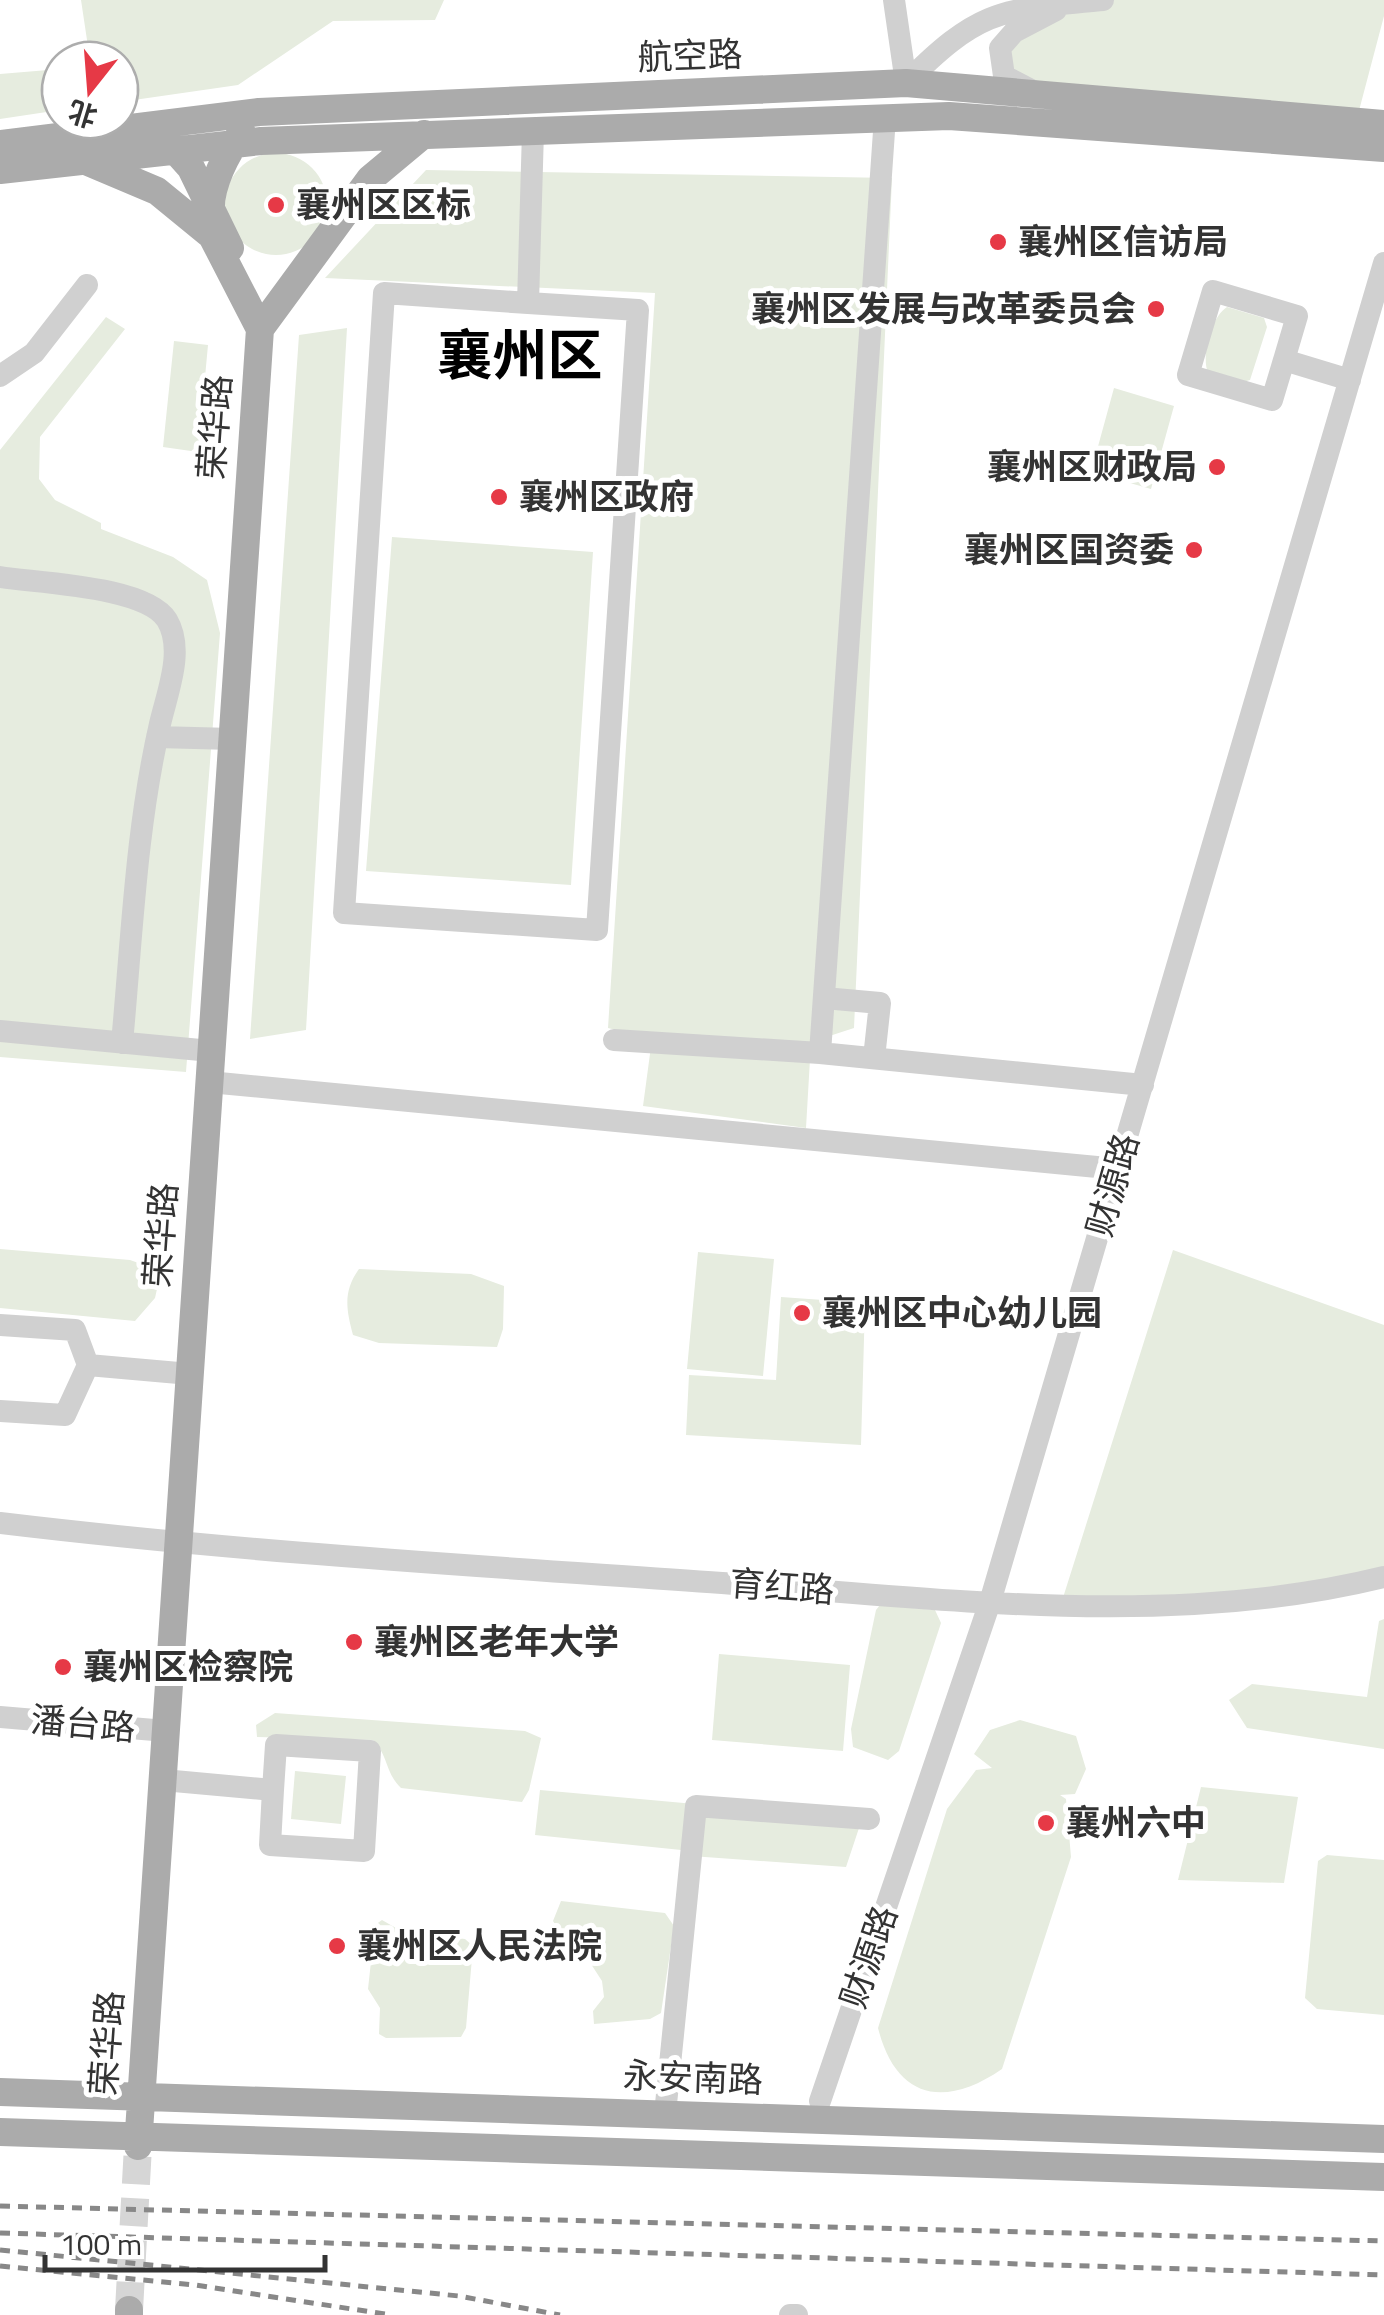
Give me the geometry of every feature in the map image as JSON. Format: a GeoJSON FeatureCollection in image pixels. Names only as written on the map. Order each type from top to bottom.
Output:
{"type":"FeatureCollection","features":[{"type":"Feature","properties":{"kind":"main road","name":"航空路"},"geometry":{"type":"LineString","coordinates":[[0,144],[259,112],[906,83],[1384,124]]}},
{"type":"Feature","properties":{"kind":"main road"},"geometry":{"type":"LineString","coordinates":[[212,236],[210,200],[233,144],[259,112]]}},
{"type":"Feature","properties":{"kind":"main road","name":"航空路"},"geometry":{"type":"LineString","coordinates":[[0,170],[233,144],[949,116],[1384,148]]}},
{"type":"Feature","properties":{"kind":"main road"},"geometry":{"type":"LineString","coordinates":[[150,126],[178,150],[210,200],[260,329]]}},
{"type":"Feature","properties":{"kind":"main road","name":"荣华路"},"geometry":{"type":"LineString","coordinates":[[260,329],[370,179],[424,134]]}},
{"type":"Feature","properties":{"kind":"main road","name":"荣华路"},"geometry":{"type":"LineString","coordinates":[[86,161],[156,191],[212,236],[260,329],[139,2140]]}},
{"type":"Feature","properties":{"kind":"main road","name":"永安南路"},"geometry":{"type":"LineString","coordinates":[[0,2092],[1384,2139]]}},
{"type":"Feature","properties":{"kind":"main road"},"geometry":{"type":"LineString","coordinates":[[0,2132],[139,2140],[1384,2177]]}},
{"type":"Feature","properties":{"kind":"street"},"geometry":{"type":"LineString","coordinates":[[894,0],[906,83]]}},
{"type":"Feature","properties":{"kind":"street"},"geometry":{"type":"LineString","coordinates":[[906,83],[970,25],[1013,9],[1104,0]]}},
{"type":"Feature","properties":{"kind":"street"},"geometry":{"type":"LineString","coordinates":[[1040,94],[1004,76],[1000,48],[1014,32],[1063,3]]}},
{"type":"Feature","properties":{"kind":"street"},"geometry":{"type":"LineString","coordinates":[[820,1053],[885,118]]}},
{"type":"Feature","properties":{"kind":"street"},"geometry":{"type":"LineString","coordinates":[[528,303],[533,131]]}},
{"type":"Feature","properties":{"kind":"street","name":"财源路"},"geometry":{"type":"LineString","coordinates":[[820,2100],[990,1602],[1384,263]]}},
{"type":"Feature","properties":{"kind":"street"},"geometry":{"type":"LineString","coordinates":[[0,376],[34,353],[87,285]]}},
{"type":"Feature","properties":{"kind":"street"},"geometry":{"type":"LineString","coordinates":[[1213,291],[1298,316],[1284,360],[1272,400],[1188,375],[1213,291]]}},
{"type":"Feature","properties":{"kind":"street"},"geometry":{"type":"LineString","coordinates":[[384,293],[528,303],[638,310],[597,930],[344,913],[384,293]]}},
{"type":"Feature","properties":{"kind":"street"},"geometry":{"type":"LineString","coordinates":[[1284,360],[1350,380]]}},
{"type":"Feature","properties":{"kind":"street"},"geometry":{"type":"LineString","coordinates":[[0,577],[126,595],[147,602],[166,620],[175,654],[145,790],[122,1042]]}},
{"type":"Feature","properties":{"kind":"street"},"geometry":{"type":"LineString","coordinates":[[157,736],[232,739]]}},
{"type":"Feature","properties":{"kind":"street"},"geometry":{"type":"LineString","coordinates":[[824,998],[880,1002],[874,1058]]}},
{"type":"Feature","properties":{"kind":"street"},"geometry":{"type":"LineString","coordinates":[[0,1031],[211,1051]]}},
{"type":"Feature","properties":{"kind":"street"},"geometry":{"type":"LineString","coordinates":[[614,1040],[820,1053],[1143,1084]]}},
{"type":"Feature","properties":{"kind":"street"},"geometry":{"type":"LineString","coordinates":[[209,1082],[1118,1169]]}},
{"type":"Feature","properties":{"kind":"street"},"geometry":{"type":"LineString","coordinates":[[0,1325],[76,1330],[88,1365],[65,1415],[0,1411]]}},
{"type":"Feature","properties":{"kind":"street"},"geometry":{"type":"LineString","coordinates":[[88,1365],[190,1374]]}},
{"type":"Feature","properties":{"kind":"street","name":"育红路"},"geometry":{"type":"LineString","coordinates":[[0,1523],[178,1545],[990,1602],[1244,1600],[1329,1590],[1384,1577]]}},
{"type":"Feature","properties":{"kind":"street","name":"潘台路"},"geometry":{"type":"LineString","coordinates":[[0,1717],[166,1732]]}},
{"type":"Feature","properties":{"kind":"street"},"geometry":{"type":"LineString","coordinates":[[276,1746],[370,1751],[364,1851],[270,1846],[273,1790],[276,1746]]}},
{"type":"Feature","properties":{"kind":"street"},"geometry":{"type":"LineString","coordinates":[[163,1780],[273,1790]]}},
{"type":"Feature","properties":{"kind":"street"},"geometry":{"type":"LineString","coordinates":[[665,2114],[696,1806],[869,1820]]}},
{"type":"Feature","properties":{"kind":"shaded area"},"geometry":{"type":"Polygon","coordinates":[[[81,0],[444,0],[435,20],[333,21],[238,85],[140,99],[140,40],[87,40],[81,0]]]}},
{"type":"Feature","properties":{"kind":"shaded area"},"geometry":{"type":"Polygon","coordinates":[[[1103,0],[1384,0],[1384,16],[1356,122],[1040,94],[1004,76],[1014,32],[1103,0]]]}},
{"type":"Feature","properties":{"kind":"shaded area"},"geometry":{"type":"Polygon","coordinates":[[[40,71],[40,113],[0,119],[0,74],[40,71]]]}},
{"type":"Feature","properties":{"kind":"shaded area"},"geometry":{"type":"Polygon","coordinates":[[[276,153],[296,156],[319,175],[327,204],[324,224],[305,247],[276,255],[256,252],[233,233],[225,204],[228,184],[247,161],[276,153]]]}},
{"type":"Feature","properties":{"kind":"shaded area"},"geometry":{"type":"Polygon","coordinates":[[[426,170],[892,178],[854,1028],[811,1042],[806,1128],[643,1106],[652,1039],[608,1028],[655,293],[325,278],[426,170]]]}},
{"type":"Feature","properties":{"kind":"shaded area"},"geometry":{"type":"Polygon","coordinates":[[[1227,307],[1264,318],[1267,327],[1250,380],[1240,383],[1208,373],[1206,366],[1212,328],[1227,307]]]}},
{"type":"Feature","properties":{"kind":"shaded area"},"geometry":{"type":"Polygon","coordinates":[[[106,317],[125,329],[40,437],[39,479],[55,500],[101,523],[101,529],[173,557],[207,580],[220,633],[186,1072],[0,1057],[0,450],[106,317]]]}},
{"type":"Feature","properties":{"kind":"shaded area"},"geometry":{"type":"Polygon","coordinates":[[[347,328],[306,1030],[250,1039],[299,335],[347,328]]]}},
{"type":"Feature","properties":{"kind":"shaded area"},"geometry":{"type":"Polygon","coordinates":[[[174,341],[208,345],[198,452],[163,447],[174,341]]]}},
{"type":"Feature","properties":{"kind":"shaded area"},"geometry":{"type":"Polygon","coordinates":[[[1114,388],[1174,406],[1151,489],[1091,472],[1114,388]]]}},
{"type":"Feature","properties":{"kind":"shaded area"},"geometry":{"type":"Polygon","coordinates":[[[392,537],[593,552],[571,885],[366,871],[392,537]]]}},
{"type":"Feature","properties":{"kind":"shaded area"},"geometry":{"type":"Polygon","coordinates":[[[0,1249],[130,1260],[161,1271],[155,1298],[135,1321],[0,1308],[0,1249]]]}},
{"type":"Feature","properties":{"kind":"shaded area"},"geometry":{"type":"Polygon","coordinates":[[[1173,1250],[1384,1325],[1384,1577],[1329,1591],[1061,1604],[1173,1250]]]}},
{"type":"Feature","properties":{"kind":"shaded area"},"geometry":{"type":"Polygon","coordinates":[[[698,1252],[774,1259],[763,1376],[687,1369],[698,1252]]]}},
{"type":"Feature","properties":{"kind":"shaded area"},"geometry":{"type":"Polygon","coordinates":[[[359,1269],[471,1274],[504,1286],[503,1329],[497,1347],[379,1343],[353,1335],[347,1300],[359,1269]]]}},
{"type":"Feature","properties":{"kind":"shaded area"},"geometry":{"type":"Polygon","coordinates":[[[781,1297],[865,1303],[861,1445],[686,1435],[689,1375],[776,1380],[781,1297]]]}},
{"type":"Feature","properties":{"kind":"shaded area"},"geometry":{"type":"Polygon","coordinates":[[[880,1605],[935,1610],[941,1623],[899,1751],[888,1760],[853,1747],[851,1729],[880,1605]]]}},
{"type":"Feature","properties":{"kind":"shaded area"},"geometry":{"type":"Polygon","coordinates":[[[1384,1619],[1384,1749],[1247,1728],[1229,1700],[1252,1684],[1367,1697],[1379,1621],[1384,1619]]]}},
{"type":"Feature","properties":{"kind":"shaded area"},"geometry":{"type":"Polygon","coordinates":[[[719,1654],[850,1665],[843,1751],[712,1740],[719,1654]]]}},
{"type":"Feature","properties":{"kind":"shaded area"},"geometry":{"type":"Polygon","coordinates":[[[275,1713],[525,1731],[541,1738],[529,1790],[522,1802],[401,1788],[373,1740],[257,1737],[256,1725],[275,1713]]]}},
{"type":"Feature","properties":{"kind":"shaded area"},"geometry":{"type":"Polygon","coordinates":[[[1020,1720],[1076,1736],[1086,1769],[1075,1794],[1060,1795],[1066,1799],[1071,1857],[1002,2069],[961,2089],[925,2090],[910,2083],[897,2070],[878,2028],[947,1809],[976,1770],[992,1768],[974,1754],[990,1730],[1020,1720]]]}},
{"type":"Feature","properties":{"kind":"shaded area"},"geometry":{"type":"Polygon","coordinates":[[[295,1771],[346,1776],[341,1824],[291,1819],[295,1771]]]}},
{"type":"Feature","properties":{"kind":"shaded area"},"geometry":{"type":"Polygon","coordinates":[[[1201,1787],[1298,1797],[1284,1883],[1178,1880],[1201,1787]]]}},
{"type":"Feature","properties":{"kind":"shaded area"},"geometry":{"type":"Polygon","coordinates":[[[540,1790],[862,1819],[846,1867],[691,1856],[691,1851],[535,1835],[540,1790]]]}},
{"type":"Feature","properties":{"kind":"shaded area"},"geometry":{"type":"Polygon","coordinates":[[[1327,1855],[1384,1860],[1384,2015],[1317,2009],[1305,1998],[1318,1861],[1327,1855]]]}},
{"type":"Feature","properties":{"kind":"shaded area"},"geometry":{"type":"Polygon","coordinates":[[[561,1901],[665,1913],[674,1926],[661,2013],[650,2019],[594,2024],[593,2011],[604,1997],[602,1981],[553,1921],[561,1901]]]}},
{"type":"Feature","properties":{"kind":"shaded area"},"geometry":{"type":"Polygon","coordinates":[[[382,1920],[403,1932],[465,1939],[473,1946],[466,2028],[461,2037],[386,2038],[379,2034],[380,2008],[368,1989],[375,1925],[382,1920]]]}},
{"type":"Feature","properties":{"kind":"tunnel"},"geometry":{"type":"LineString","coordinates":[[129,2310],[138,2146]]}},
{"type":"Feature","properties":{"kind":"railway"},"geometry":{"type":"LineString","coordinates":[[0,2206],[1384,2241]]}},
{"type":"Feature","properties":{"kind":"railway"},"geometry":{"type":"LineString","coordinates":[[0,2233],[1384,2275]]}},
{"type":"Feature","properties":{"kind":"railway"},"geometry":{"type":"LineString","coordinates":[[0,2250],[459,2296],[560,2315]]}},
{"type":"Feature","properties":{"kind":"railway"},"geometry":{"type":"LineString","coordinates":[[0,2266],[195,2285],[391,2315]]}},
{"type":"Feature","properties":{"kind":"place","name":"襄州区区标"},"geometry":{"type":"Point","coordinates":[276,205]}},
{"type":"Feature","properties":{"kind":"place","name":"襄州区信访局"},"geometry":{"type":"Point","coordinates":[998,242]}},
{"type":"Feature","properties":{"kind":"place","name":"襄州区发展与改革委员会"},"geometry":{"type":"Point","coordinates":[1156,309]}},
{"type":"Feature","properties":{"kind":"place","name":"襄州区财政局"},"geometry":{"type":"Point","coordinates":[1217,467]}},
{"type":"Feature","properties":{"kind":"place","name":"襄州区政府"},"geometry":{"type":"Point","coordinates":[499,497]}},
{"type":"Feature","properties":{"kind":"place","name":"襄州区国资委"},"geometry":{"type":"Point","coordinates":[1194,550]}},
{"type":"Feature","properties":{"kind":"place","name":"襄州区中心幼儿园"},"geometry":{"type":"Point","coordinates":[802,1313]}},
{"type":"Feature","properties":{"kind":"place","name":"襄州区老年大学"},"geometry":{"type":"Point","coordinates":[354,1642]}},
{"type":"Feature","properties":{"kind":"place","name":"襄州区检察院"},"geometry":{"type":"Point","coordinates":[63,1667]}},
{"type":"Feature","properties":{"kind":"place","name":"襄州六中"},"geometry":{"type":"Point","coordinates":[1046,1823]}},
{"type":"Feature","properties":{"kind":"place","name":"襄州区人民法院"},"geometry":{"type":"Point","coordinates":[337,1946]}},
{"type":"Feature","properties":{"kind":"district","name":"襄州区"},"geometry":{"type":"Point","coordinates":[520,356]}}]}
